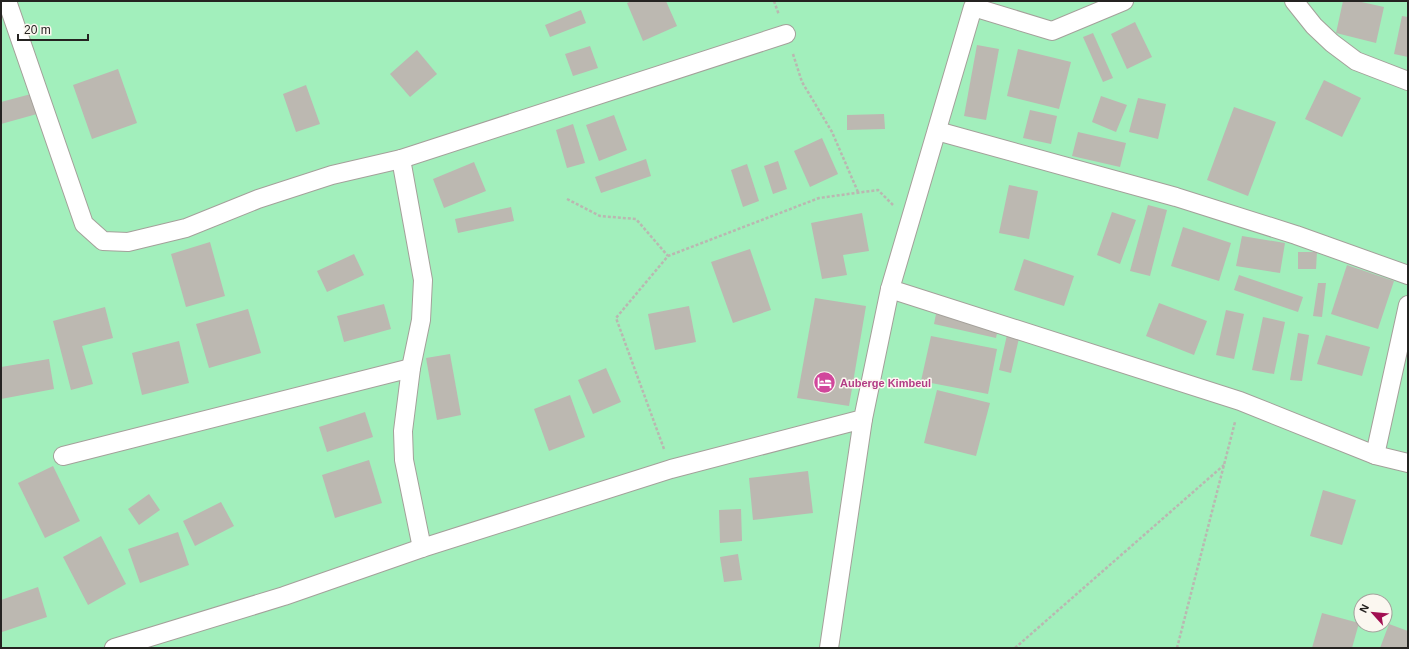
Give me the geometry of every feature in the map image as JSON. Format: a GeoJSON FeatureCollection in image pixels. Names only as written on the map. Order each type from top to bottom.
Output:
{"type":"FeatureCollection","features":[{"type":"Feature","properties":{"kind":"street"},"geometry":{"type":"LineString","coordinates":[[7,1],[84,224],[103,241],[128,242],[186,228],[258,199],[332,174],[401,159],[786,34]]}},
{"type":"Feature","properties":{"kind":"street"},"geometry":{"type":"LineString","coordinates":[[829,648],[863,419],[890,289],[974,4],[1052,31],[1124,1]]}},
{"type":"Feature","properties":{"kind":"street"},"geometry":{"type":"LineString","coordinates":[[1294,1],[1314,26],[1332,43],[1356,61],[1408,81]]}},
{"type":"Feature","properties":{"kind":"street"},"geometry":{"type":"LineString","coordinates":[[937,132],[1176,197],[1296,235],[1408,275]]}},
{"type":"Feature","properties":{"kind":"street"},"geometry":{"type":"LineString","coordinates":[[401,159],[423,280],[421,320],[411,368],[402,431],[404,460],[422,548]]}},
{"type":"Feature","properties":{"kind":"street"},"geometry":{"type":"LineString","coordinates":[[890,289],[1240,401],[1375,455],[1408,463]]}},
{"type":"Feature","properties":{"kind":"street"},"geometry":{"type":"LineString","coordinates":[[1375,455],[1408,305]]}},
{"type":"Feature","properties":{"kind":"street"},"geometry":{"type":"LineString","coordinates":[[63,456],[411,368]]}},
{"type":"Feature","properties":{"kind":"street"},"geometry":{"type":"LineString","coordinates":[[114,648],[284,596],[422,548],[671,469],[863,419]]}},
{"type":"Feature","properties":{"kind":"path"},"geometry":{"type":"LineString","coordinates":[[774,1],[802,82],[832,132],[858,192]]}},
{"type":"Feature","properties":{"kind":"path"},"geometry":{"type":"LineString","coordinates":[[671,469],[616,318],[668,256],[820,198],[858,192],[878,190],[910,221]]}},
{"type":"Feature","properties":{"kind":"path"},"geometry":{"type":"LineString","coordinates":[[567,199],[600,216],[636,219],[668,256]]}},
{"type":"Feature","properties":{"kind":"path"},"geometry":{"type":"LineString","coordinates":[[1177,648],[1240,401]]}},
{"type":"Feature","properties":{"kind":"path"},"geometry":{"type":"LineString","coordinates":[[1015,648],[1224,465]]}},
{"type":"Feature","properties":{"kind":"green space"},"geometry":{"type":"Polygon","coordinates":[[[1,1],[1408,1],[1408,648],[1,648],[1,1]]]}},
{"type":"Feature","properties":{"kind":"building"},"geometry":{"type":"Polygon","coordinates":[[[632,1],[666,1],[677,26],[643,41],[627,3],[632,1]]]}},
{"type":"Feature","properties":{"kind":"building"},"geometry":{"type":"Polygon","coordinates":[[[1343,1],[1357,1],[1384,7],[1376,43],[1336,33],[1343,1]]]}},
{"type":"Feature","properties":{"kind":"building"},"geometry":{"type":"Polygon","coordinates":[[[581,10],[586,23],[550,37],[545,25],[581,10]]]}},
{"type":"Feature","properties":{"kind":"building"},"geometry":{"type":"Polygon","coordinates":[[[1402,16],[1408,17],[1408,57],[1394,54],[1402,16]]]}},
{"type":"Feature","properties":{"kind":"building"},"geometry":{"type":"Polygon","coordinates":[[[1135,22],[1152,57],[1127,69],[1111,34],[1135,22]]]}},
{"type":"Feature","properties":{"kind":"building"},"geometry":{"type":"Polygon","coordinates":[[[1093,33],[1113,78],[1103,82],[1083,37],[1093,33]]]}},
{"type":"Feature","properties":{"kind":"building"},"geometry":{"type":"Polygon","coordinates":[[[977,45],[999,49],[986,120],[964,116],[977,45]]]}},
{"type":"Feature","properties":{"kind":"building"},"geometry":{"type":"Polygon","coordinates":[[[590,46],[598,68],[573,76],[565,54],[590,46]]]}},
{"type":"Feature","properties":{"kind":"building"},"geometry":{"type":"Polygon","coordinates":[[[1018,49],[1071,62],[1059,109],[1007,96],[1018,49]]]}},
{"type":"Feature","properties":{"kind":"building"},"geometry":{"type":"Polygon","coordinates":[[[417,50],[437,74],[410,97],[390,74],[417,50]]]}},
{"type":"Feature","properties":{"kind":"building"},"geometry":{"type":"Polygon","coordinates":[[[118,69],[137,123],[92,139],[73,85],[118,69]]]}},
{"type":"Feature","properties":{"kind":"building"},"geometry":{"type":"Polygon","coordinates":[[[1324,80],[1361,98],[1342,137],[1305,119],[1324,80]]]}},
{"type":"Feature","properties":{"kind":"building"},"geometry":{"type":"Polygon","coordinates":[[[306,85],[320,124],[296,132],[283,94],[306,85]]]}},
{"type":"Feature","properties":{"kind":"building"},"geometry":{"type":"Polygon","coordinates":[[[31,94],[37,114],[1,124],[1,102],[31,94]]]}},
{"type":"Feature","properties":{"kind":"building"},"geometry":{"type":"Polygon","coordinates":[[[1101,96],[1127,105],[1116,132],[1092,122],[1101,96]]]}},
{"type":"Feature","properties":{"kind":"building"},"geometry":{"type":"Polygon","coordinates":[[[1138,98],[1166,104],[1158,139],[1129,132],[1138,98]]]}},
{"type":"Feature","properties":{"kind":"building"},"geometry":{"type":"Polygon","coordinates":[[[1234,107],[1276,122],[1248,196],[1207,180],[1234,107]]]}},
{"type":"Feature","properties":{"kind":"building"},"geometry":{"type":"Polygon","coordinates":[[[1030,110],[1057,116],[1051,144],[1023,138],[1030,110]]]}},
{"type":"Feature","properties":{"kind":"building"},"geometry":{"type":"Polygon","coordinates":[[[884,114],[885,129],[847,130],[847,115],[884,114]]]}},
{"type":"Feature","properties":{"kind":"building"},"geometry":{"type":"Polygon","coordinates":[[[614,115],[627,150],[599,161],[586,125],[614,115]]]}},
{"type":"Feature","properties":{"kind":"building"},"geometry":{"type":"Polygon","coordinates":[[[573,124],[585,163],[567,168],[556,130],[573,124]]]}},
{"type":"Feature","properties":{"kind":"building"},"geometry":{"type":"Polygon","coordinates":[[[1078,132],[1126,143],[1120,167],[1072,156],[1078,132]]]}},
{"type":"Feature","properties":{"kind":"building"},"geometry":{"type":"Polygon","coordinates":[[[822,138],[838,174],[810,187],[794,151],[822,138]]]}},
{"type":"Feature","properties":{"kind":"building"},"geometry":{"type":"Polygon","coordinates":[[[646,159],[651,176],[601,193],[595,177],[646,159]]]}},
{"type":"Feature","properties":{"kind":"building"},"geometry":{"type":"Polygon","coordinates":[[[778,161],[787,189],[773,194],[764,166],[778,161]]]}},
{"type":"Feature","properties":{"kind":"building"},"geometry":{"type":"Polygon","coordinates":[[[474,162],[486,191],[444,208],[433,179],[474,162]]]}},
{"type":"Feature","properties":{"kind":"building"},"geometry":{"type":"Polygon","coordinates":[[[747,164],[759,201],[743,207],[731,170],[747,164]]]}},
{"type":"Feature","properties":{"kind":"building"},"geometry":{"type":"Polygon","coordinates":[[[1009,185],[1038,191],[1029,239],[999,233],[1009,185]]]}},
{"type":"Feature","properties":{"kind":"building"},"geometry":{"type":"Polygon","coordinates":[[[1148,205],[1167,210],[1150,276],[1130,271],[1148,205]]]}},
{"type":"Feature","properties":{"kind":"building"},"geometry":{"type":"Polygon","coordinates":[[[511,207],[514,221],[458,233],[455,219],[511,207]]]}},
{"type":"Feature","properties":{"kind":"building"},"geometry":{"type":"Polygon","coordinates":[[[1112,212],[1136,220],[1120,264],[1097,255],[1112,212]]]}},
{"type":"Feature","properties":{"kind":"building"},"geometry":{"type":"Polygon","coordinates":[[[862,213],[869,251],[843,255],[847,275],[822,279],[811,223],[862,213]]]}},
{"type":"Feature","properties":{"kind":"building"},"geometry":{"type":"Polygon","coordinates":[[[1183,227],[1231,243],[1219,281],[1171,266],[1183,227]]]}},
{"type":"Feature","properties":{"kind":"building"},"geometry":{"type":"Polygon","coordinates":[[[1242,236],[1285,243],[1280,273],[1236,266],[1242,236]]]}},
{"type":"Feature","properties":{"kind":"building"},"geometry":{"type":"Polygon","coordinates":[[[210,242],[225,296],[186,307],[171,254],[210,242]]]}},
{"type":"Feature","properties":{"kind":"building"},"geometry":{"type":"Polygon","coordinates":[[[750,249],[771,310],[733,323],[711,262],[750,249]]]}},
{"type":"Feature","properties":{"kind":"building"},"geometry":{"type":"Polygon","coordinates":[[[1298,252],[1317,252],[1316,269],[1298,269],[1298,252]]]}},
{"type":"Feature","properties":{"kind":"building"},"geometry":{"type":"Polygon","coordinates":[[[354,254],[364,275],[327,292],[317,271],[354,254]]]}},
{"type":"Feature","properties":{"kind":"building"},"geometry":{"type":"Polygon","coordinates":[[[1024,259],[1074,276],[1064,306],[1014,290],[1024,259]]]}},
{"type":"Feature","properties":{"kind":"building"},"geometry":{"type":"Polygon","coordinates":[[[1347,265],[1394,281],[1378,329],[1331,314],[1347,265]]]}},
{"type":"Feature","properties":{"kind":"building"},"geometry":{"type":"Polygon","coordinates":[[[1239,275],[1303,297],[1298,312],[1234,290],[1239,275]]]}},
{"type":"Feature","properties":{"kind":"building"},"geometry":{"type":"Polygon","coordinates":[[[1318,283],[1326,283],[1322,317],[1313,316],[1318,283]]]}},
{"type":"Feature","properties":{"kind":"building"},"geometry":{"type":"Polygon","coordinates":[[[815,298],[866,306],[849,406],[797,398],[815,298]]]}},
{"type":"Feature","properties":{"kind":"building"},"geometry":{"type":"Polygon","coordinates":[[[1159,303],[1207,321],[1194,355],[1146,336],[1159,303]]]}},
{"type":"Feature","properties":{"kind":"building"},"geometry":{"type":"Polygon","coordinates":[[[384,304],[391,329],[344,342],[337,316],[384,304]]]}},
{"type":"Feature","properties":{"kind":"building"},"geometry":{"type":"Polygon","coordinates":[[[689,306],[696,342],[655,350],[648,314],[689,306]]]}},
{"type":"Feature","properties":{"kind":"building"},"geometry":{"type":"Polygon","coordinates":[[[105,307],[113,338],[82,346],[93,384],[71,390],[53,321],[105,307]]]}},
{"type":"Feature","properties":{"kind":"building"},"geometry":{"type":"Polygon","coordinates":[[[248,309],[261,353],[209,368],[196,324],[248,309]]]}},
{"type":"Feature","properties":{"kind":"building"},"geometry":{"type":"Polygon","coordinates":[[[1226,310],[1244,314],[1234,359],[1216,355],[1226,310]]]}},
{"type":"Feature","properties":{"kind":"building"},"geometry":{"type":"Polygon","coordinates":[[[936,314],[998,328],[996,338],[934,324],[936,314]]]}},
{"type":"Feature","properties":{"kind":"building"},"geometry":{"type":"Polygon","coordinates":[[[1263,317],[1285,322],[1274,374],[1252,370],[1263,317]]]}},
{"type":"Feature","properties":{"kind":"building"},"geometry":{"type":"Polygon","coordinates":[[[1298,333],[1309,335],[1302,381],[1290,380],[1298,333]]]}},
{"type":"Feature","properties":{"kind":"building"},"geometry":{"type":"Polygon","coordinates":[[[1007,335],[1019,338],[1011,373],[999,370],[1007,335]]]}},
{"type":"Feature","properties":{"kind":"building"},"geometry":{"type":"Polygon","coordinates":[[[1326,335],[1370,347],[1362,376],[1317,364],[1326,335]]]}},
{"type":"Feature","properties":{"kind":"building"},"geometry":{"type":"Polygon","coordinates":[[[931,336],[997,349],[988,394],[921,381],[931,336]]]}},
{"type":"Feature","properties":{"kind":"building"},"geometry":{"type":"Polygon","coordinates":[[[179,341],[189,383],[142,395],[132,353],[179,341]]]}},
{"type":"Feature","properties":{"kind":"building"},"geometry":{"type":"Polygon","coordinates":[[[450,354],[461,415],[437,420],[426,358],[450,354]]]}},
{"type":"Feature","properties":{"kind":"building"},"geometry":{"type":"Polygon","coordinates":[[[49,359],[54,389],[1,399],[1,367],[49,359]]]}},
{"type":"Feature","properties":{"kind":"building"},"geometry":{"type":"Polygon","coordinates":[[[606,368],[621,402],[593,414],[578,380],[606,368]]]}},
{"type":"Feature","properties":{"kind":"building"},"geometry":{"type":"Polygon","coordinates":[[[937,390],[990,403],[976,456],[924,443],[937,390]]]}},
{"type":"Feature","properties":{"kind":"building"},"geometry":{"type":"Polygon","coordinates":[[[570,395],[585,437],[549,451],[534,409],[570,395]]]}},
{"type":"Feature","properties":{"kind":"building"},"geometry":{"type":"Polygon","coordinates":[[[365,412],[373,437],[327,452],[319,427],[365,412]]]}},
{"type":"Feature","properties":{"kind":"building"},"geometry":{"type":"Polygon","coordinates":[[[369,460],[382,503],[335,518],[322,475],[369,460]]]}},
{"type":"Feature","properties":{"kind":"building"},"geometry":{"type":"Polygon","coordinates":[[[53,466],[80,521],[45,538],[18,483],[53,466]]]}},
{"type":"Feature","properties":{"kind":"building"},"geometry":{"type":"Polygon","coordinates":[[[808,471],[813,513],[753,520],[749,478],[808,471]]]}},
{"type":"Feature","properties":{"kind":"building"},"geometry":{"type":"Polygon","coordinates":[[[1323,490],[1356,500],[1342,545],[1310,536],[1323,490]]]}},
{"type":"Feature","properties":{"kind":"building"},"geometry":{"type":"Polygon","coordinates":[[[149,494],[160,510],[139,525],[128,509],[149,494]]]}},
{"type":"Feature","properties":{"kind":"building"},"geometry":{"type":"Polygon","coordinates":[[[221,502],[234,526],[195,546],[183,521],[221,502]]]}},
{"type":"Feature","properties":{"kind":"building"},"geometry":{"type":"Polygon","coordinates":[[[741,509],[742,541],[720,543],[719,510],[741,509]]]}},
{"type":"Feature","properties":{"kind":"building"},"geometry":{"type":"Polygon","coordinates":[[[178,532],[189,565],[140,583],[128,549],[178,532]]]}},
{"type":"Feature","properties":{"kind":"building"},"geometry":{"type":"Polygon","coordinates":[[[101,536],[126,584],[88,605],[63,557],[101,536]]]}},
{"type":"Feature","properties":{"kind":"building"},"geometry":{"type":"Polygon","coordinates":[[[738,554],[742,580],[724,582],[720,557],[738,554]]]}},
{"type":"Feature","properties":{"kind":"building"},"geometry":{"type":"Polygon","coordinates":[[[38,587],[47,617],[2,632],[1,600],[38,587]]]}},
{"type":"Feature","properties":{"kind":"building"},"geometry":{"type":"Polygon","coordinates":[[[1322,613],[1353,621],[1353,633],[1356,633],[1352,648],[1312,648],[1322,613]]]}},
{"type":"Feature","properties":{"kind":"building"},"geometry":{"type":"Polygon","coordinates":[[[1393,625],[1408,631],[1408,648],[1380,648],[1386,633],[1393,633],[1393,625]]]}},
{"type":"Feature","properties":{"kind":"place","name":"Auberge Kimbeul"},"geometry":{"type":"Point","coordinates":[825,383]}}]}
